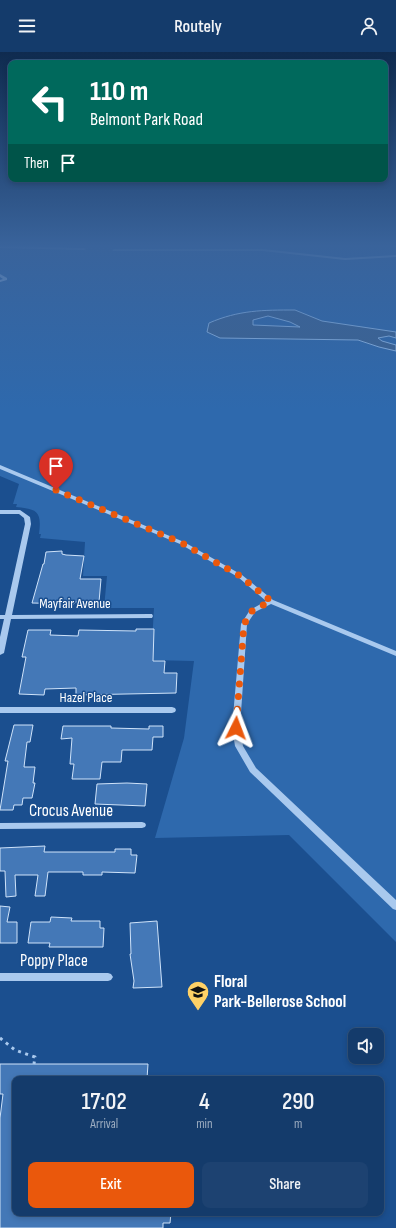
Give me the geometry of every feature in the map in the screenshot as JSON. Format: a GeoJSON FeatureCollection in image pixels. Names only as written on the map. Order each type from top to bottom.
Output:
{"type":"FeatureCollection","features":[{"type":"Feature","properties":{"kind":"street"},"geometry":{"type":"LineString","coordinates":[[0,467],[182,543],[240,576],[271,601],[396,654]]}},
{"type":"Feature","properties":{"kind":"street"},"geometry":{"type":"LineString","coordinates":[[0,512],[20,512],[27,517],[28,524],[0,654]]}},
{"type":"Feature","properties":{"kind":"street"},"geometry":{"type":"LineString","coordinates":[[271,601],[252,611],[244,624],[236,720],[239,746],[253,770],[396,906]]}},
{"type":"Feature","properties":{"kind":"street","name":"Mayfair Avenue"},"geometry":{"type":"LineString","coordinates":[[0,617],[150,616]]}},
{"type":"Feature","properties":{"kind":"street","name":"Hazel Place"},"geometry":{"type":"LineString","coordinates":[[0,710],[172,710]]}},
{"type":"Feature","properties":{"kind":"street","name":"Crocus Avenue"},"geometry":{"type":"LineString","coordinates":[[0,826],[142,825]]}},
{"type":"Feature","properties":{"kind":"street","name":"Poppy Place"},"geometry":{"type":"LineString","coordinates":[[0,977],[108,978]]}},
{"type":"Feature","properties":{"kind":"path"},"geometry":{"type":"LineString","coordinates":[[0,1038],[14,1050],[35,1056],[34,1064]]}},
{"type":"Feature","properties":{"kind":"shaded area"},"geometry":{"type":"Polygon","coordinates":[[[0,300],[396,300],[396,942],[289,835],[155,838],[184,738],[194,661],[151,660],[154,608],[104,608],[107,576],[83,576],[85,542],[40,538],[39,516],[33,510],[16,507],[17,504],[13,504],[19,484],[0,476],[0,300]]]}},
{"type":"Feature","properties":{"kind":"shaded area"},"geometry":{"type":"Polygon","coordinates":[[[295,310],[322,321],[396,332],[396,338],[389,336],[378,338],[382,341],[396,345],[396,351],[358,340],[220,338],[207,332],[209,323],[231,315],[262,311],[295,310]],[[268,316],[253,320],[253,325],[300,327],[290,322],[268,316]]]}},
{"type":"Feature","properties":{"kind":"building"},"geometry":{"type":"Polygon","coordinates":[[[62,551],[62,554],[66,555],[84,556],[80,579],[101,579],[99,602],[74,602],[74,604],[32,603],[44,564],[46,552],[62,551]]]}},
{"type":"Feature","properties":{"kind":"building"},"geometry":{"type":"Polygon","coordinates":[[[136,629],[154,629],[153,661],[165,661],[164,673],[177,673],[176,693],[76,695],[76,688],[45,689],[44,695],[19,694],[26,657],[22,657],[28,630],[51,630],[50,635],[78,636],[79,630],[136,631],[136,629]]]}},
{"type":"Feature","properties":{"kind":"building"},"geometry":{"type":"Polygon","coordinates":[[[14,725],[33,725],[30,742],[27,742],[24,767],[35,767],[33,783],[35,783],[32,798],[23,798],[22,805],[14,805],[13,810],[0,810],[8,761],[5,761],[14,725]]]}},
{"type":"Feature","properties":{"kind":"building"},"geometry":{"type":"Polygon","coordinates":[[[63,726],[111,726],[111,728],[149,729],[149,726],[163,726],[163,737],[153,737],[152,750],[122,750],[121,762],[102,762],[100,779],[72,779],[74,764],[70,764],[72,738],[61,739],[63,726]]]}},
{"type":"Feature","properties":{"kind":"building"},"geometry":{"type":"Polygon","coordinates":[[[97,784],[147,784],[145,806],[95,804],[97,784]]]}},
{"type":"Feature","properties":{"kind":"building"},"geometry":{"type":"Polygon","coordinates":[[[45,846],[44,852],[115,852],[115,849],[131,849],[131,855],[137,855],[135,873],[102,872],[102,875],[83,875],[83,872],[48,872],[45,896],[35,896],[38,875],[15,875],[16,896],[6,897],[5,871],[0,871],[0,848],[45,846]]]}},
{"type":"Feature","properties":{"kind":"building"},"geometry":{"type":"Polygon","coordinates":[[[0,906],[10,907],[7,922],[17,922],[17,943],[0,943],[0,906]]]}},
{"type":"Feature","properties":{"kind":"building"},"geometry":{"type":"Polygon","coordinates":[[[51,917],[72,918],[71,921],[100,921],[100,928],[104,928],[103,947],[49,947],[50,943],[28,943],[31,922],[50,922],[51,917]]]}},
{"type":"Feature","properties":{"kind":"building"},"geometry":{"type":"Polygon","coordinates":[[[157,921],[162,987],[133,988],[134,981],[130,954],[130,923],[157,921]]]}},
{"type":"Feature","properties":{"kind":"building"},"geometry":{"type":"Polygon","coordinates":[[[0,1064],[148,1064],[147,1076],[12,1076],[12,1216],[171,1216],[170,1223],[163,1223],[163,1228],[0,1228],[0,1118],[3,1094],[0,1094],[0,1064]]]}},
{"type":"Feature","properties":{"kind":"place","name":"Floral Park-Bellerose School"},"geometry":{"type":"Point","coordinates":[198,1012]}},
{"type":"Feature","properties":{"kind":"route"},"geometry":{"type":"LineString","coordinates":[[56,490],[182,543],[240,576],[271,601],[258,606],[252,611],[248,615],[244,624],[236,728]]}}]}
